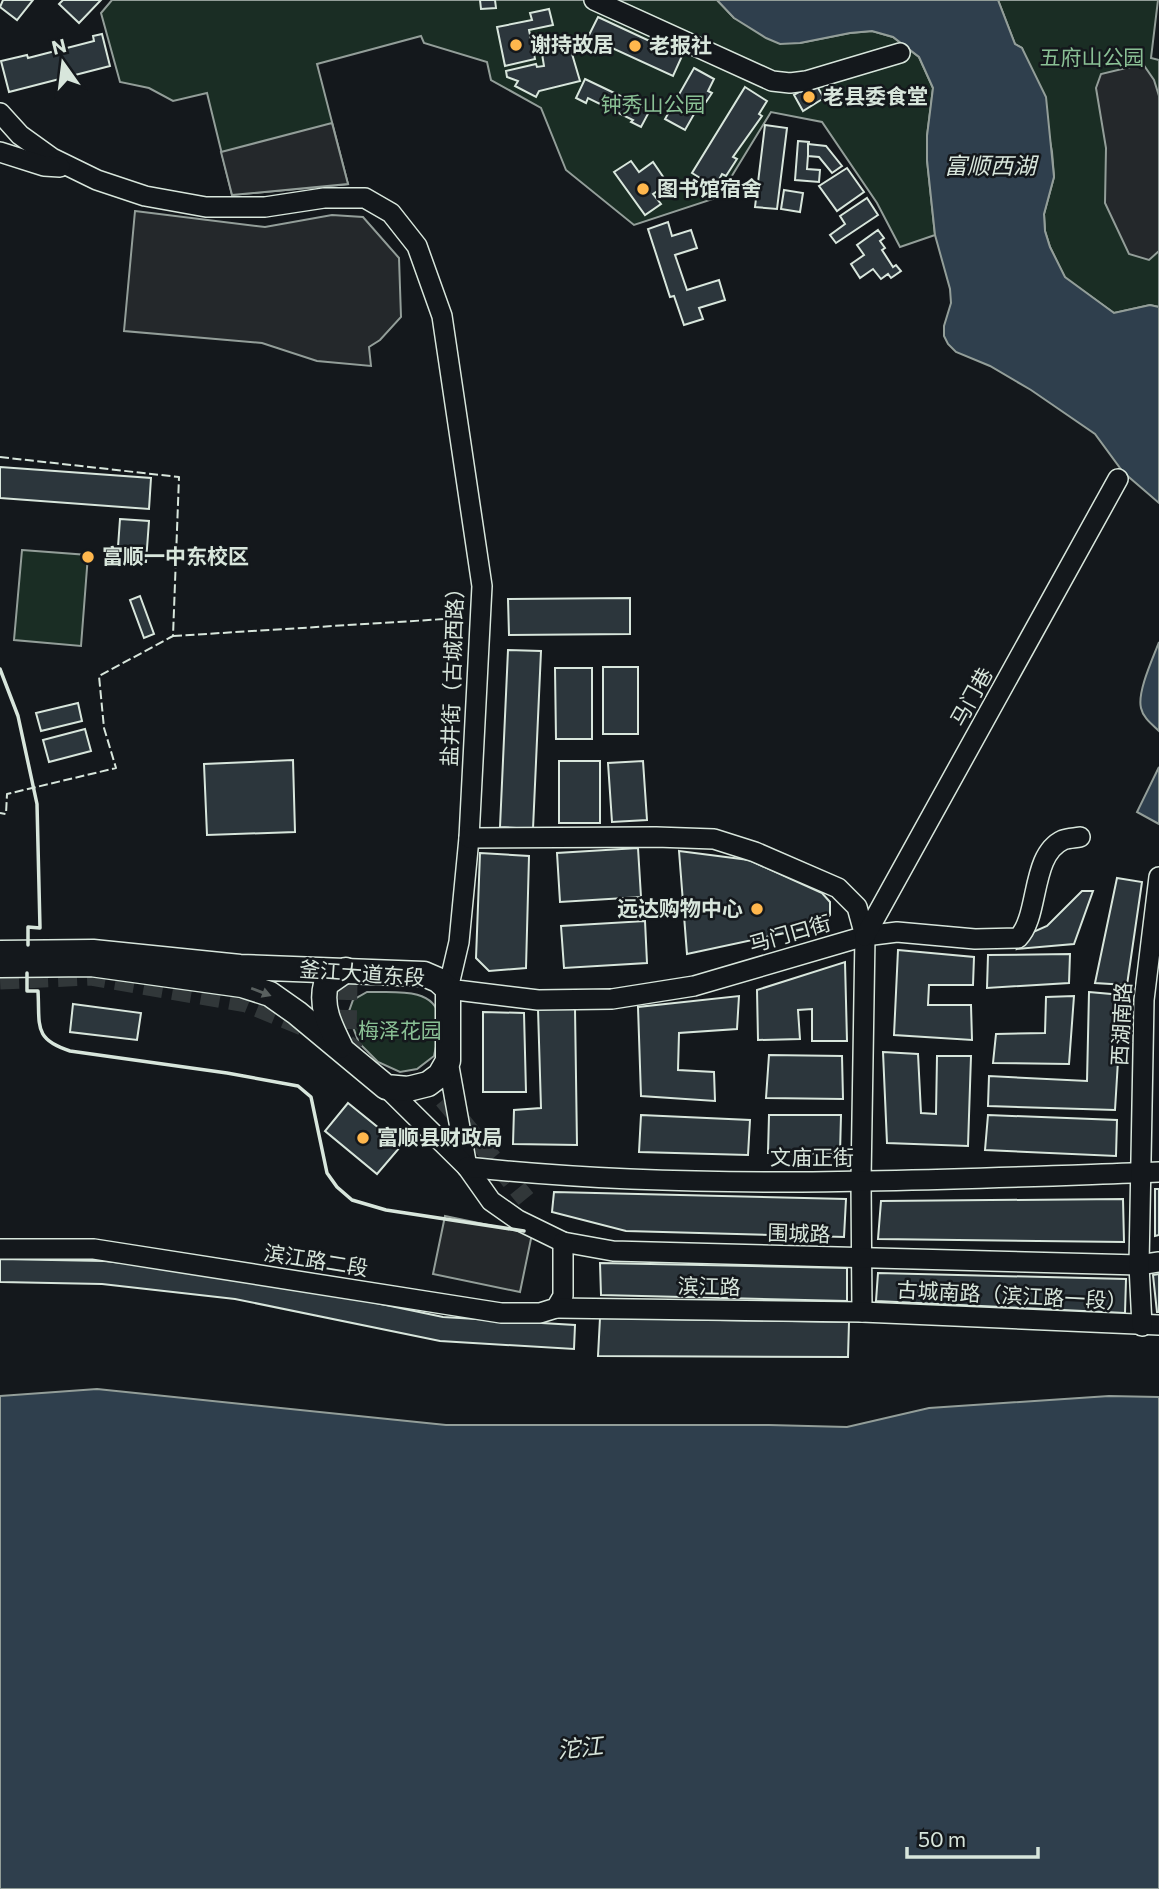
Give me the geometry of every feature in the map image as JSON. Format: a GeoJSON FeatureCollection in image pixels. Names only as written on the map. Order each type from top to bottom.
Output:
{"type":"FeatureCollection","features":[{"type":"Feature","properties":{"kind":"main road","name":"釜江大道东段"},"geometry":{"type":"LineString","coordinates":[[0,953],[93,952],[240,967],[424,974],[438,980],[448,989],[448,1061]]}},
{"type":"Feature","properties":{"kind":"main road","name":"釜江大道东段"},"geometry":{"type":"LineString","coordinates":[[0,965],[90,964],[242,985],[270,994],[297,1013],[386,1087]]}},
{"type":"Feature","properties":{"kind":"main road"},"geometry":{"type":"LineString","coordinates":[[343,1053],[325,1012],[323,997],[326,984],[346,970]]}},
{"type":"Feature","properties":{"kind":"main road"},"geometry":{"type":"LineString","coordinates":[[386,1087],[408,1089],[428,1084],[440,1075],[448,1061]]}},
{"type":"Feature","properties":{"kind":"street"},"geometry":{"type":"LineString","coordinates":[[594,0],[772,81],[806,81],[900,53]]}},
{"type":"Feature","properties":{"kind":"street"},"geometry":{"type":"LineString","coordinates":[[0,113],[20,135],[52,158],[72,168]]}},
{"type":"Feature","properties":{"kind":"street"},"geometry":{"type":"LineString","coordinates":[[0,152],[44,166],[72,168]]}},
{"type":"Feature","properties":{"kind":"street","name":"盐井街（古城西路）"},"geometry":{"type":"LineString","coordinates":[[72,168],[97,180],[145,196],[206,207],[265,207],[324,198],[365,198],[391,213],[417,246],[442,316],[482,586],[469,838],[458,942],[448,989]]}},
{"type":"Feature","properties":{"kind":"street","name":"马门巷"},"geometry":{"type":"LineString","coordinates":[[865,936],[1118,479]]}},
{"type":"Feature","properties":{"kind":"street","name":"马门口街"},"geometry":{"type":"LineString","coordinates":[[448,989],[538,1000],[612,999],[694,986],[865,936],[897,932],[975,939],[1018,939],[1026,930],[1035,887],[1049,852],[1063,840],[1080,837]]}},
{"type":"Feature","properties":{"kind":"street"},"geometry":{"type":"LineString","coordinates":[[469,838],[714,839],[755,852],[838,888],[857,907],[865,936],[862,1312]]}},
{"type":"Feature","properties":{"kind":"street","name":"西湖南路"},"geometry":{"type":"LineString","coordinates":[[1150,1325],[1139,1265],[1149,1173],[1143,1000],[1159,877]]}},
{"type":"Feature","properties":{"kind":"street"},"geometry":{"type":"LineString","coordinates":[[448,1061],[467,1167]]}},
{"type":"Feature","properties":{"kind":"street"},"geometry":{"type":"LineString","coordinates":[[386,1087],[467,1167]]}},
{"type":"Feature","properties":{"kind":"street","name":"文庙正街"},"geometry":{"type":"LineString","coordinates":[[467,1167],[665,1182],[983,1180],[1149,1173]]}},
{"type":"Feature","properties":{"kind":"street","name":"围城路"},"geometry":{"type":"LineString","coordinates":[[467,1167],[491,1201],[518,1220],[563,1242],[613,1251],[1139,1265],[1159,1262]]}},
{"type":"Feature","properties":{"kind":"street"},"geometry":{"type":"LineString","coordinates":[[556,1308],[563,1296],[563,1242]]}},
{"type":"Feature","properties":{"kind":"street","name":"滨江路二段"},"geometry":{"type":"LineString","coordinates":[[0,1249],[93,1249],[501,1313],[540,1313],[556,1308]]}},
{"type":"Feature","properties":{"kind":"street","name":"滨江路"},"geometry":{"type":"LineString","coordinates":[[556,1308],[862,1312]]}},
{"type":"Feature","properties":{"kind":"street","name":"古城南路（滨江路一段）"},"geometry":{"type":"LineString","coordinates":[[862,1312],[1150,1325]]}},
{"type":"Feature","properties":{"kind":"green space","name":"钟秀山公园"},"geometry":{"type":"Polygon","coordinates":[[[112,0],[717,0],[734,18],[800,43],[872,31],[893,37],[919,57],[933,88],[927,160],[935,235],[900,247],[877,203],[822,122],[771,112],[719,197],[634,225],[566,170],[541,108],[491,80],[487,62],[424,43],[421,36],[317,64],[348,184],[232,195],[207,93],[173,101],[149,88],[120,82],[101,13],[112,0]]]}},
{"type":"Feature","properties":{"kind":"green space","name":"五府山公园"},"geometry":{"type":"Polygon","coordinates":[[[998,0],[1158,0],[1151,58],[1159,60],[1159,307],[1150,305],[1114,313],[1065,278],[1045,231],[1044,214],[1054,177],[1049,136],[1022,48],[1015,44],[998,0]]]}},
{"type":"Feature","properties":{"kind":"green space"},"geometry":{"type":"Polygon","coordinates":[[[22,550],[88,555],[81,646],[14,640],[22,550]]]}},
{"type":"Feature","properties":{"kind":"green space","name":"梅泽花园"},"geometry":{"type":"Polygon","coordinates":[[[367,992],[410,993],[429,1000],[439,1017],[434,1056],[417,1069],[400,1072],[378,1062],[359,1043],[348,1014],[353,1000],[367,992]]]}},
{"type":"Feature","properties":{"kind":"shaded area"},"geometry":{"type":"Polygon","coordinates":[[[1143,64],[1154,80],[1159,96],[1159,251],[1149,260],[1129,254],[1105,203],[1106,148],[1096,88],[1101,74],[1143,64]]]}},
{"type":"Feature","properties":{"kind":"shaded area"},"geometry":{"type":"Polygon","coordinates":[[[332,123],[348,184],[232,195],[221,152],[332,123]]]}},
{"type":"Feature","properties":{"kind":"shaded area"},"geometry":{"type":"Polygon","coordinates":[[[135,211],[265,227],[332,215],[363,217],[399,258],[401,317],[380,340],[369,347],[371,366],[317,361],[262,343],[124,331],[135,211]]]}},
{"type":"Feature","properties":{"kind":"shaded area"},"geometry":{"type":"Polygon","coordinates":[[[445,1216],[532,1234],[520,1292],[433,1274],[445,1216]]]}},
{"type":"Feature","properties":{"kind":"water","name":"富顺西湖"},"geometry":{"type":"Polygon","coordinates":[[[717,0],[998,0],[1015,44],[1022,48],[1046,97],[1054,177],[1044,214],[1045,231],[1065,277],[1114,313],[1150,305],[1159,307],[1159,503],[1123,472],[1095,434],[1031,390],[990,366],[956,352],[948,344],[944,336],[944,326],[951,303],[950,289],[935,235],[927,160],[933,88],[919,57],[893,37],[872,31],[780,44],[734,18],[717,0]]]}},
{"type":"Feature","properties":{"kind":"water"},"geometry":{"type":"Polygon","coordinates":[[[1159,642],[1159,731],[1144,715],[1140,701],[1146,675],[1159,642]]]}},
{"type":"Feature","properties":{"kind":"water"},"geometry":{"type":"Polygon","coordinates":[[[1159,767],[1159,824],[1137,812],[1159,767]]]}},
{"type":"Feature","properties":{"kind":"water","name":"沱江"},"geometry":{"type":"Polygon","coordinates":[[[97,1389],[446,1425],[847,1427],[929,1408],[1109,1396],[1159,1397],[1159,1889],[0,1889],[0,1396],[97,1389]]]}},
{"type":"Feature","properties":{"kind":"building"},"geometry":{"type":"Polygon","coordinates":[[[3,0],[33,0],[17,20],[0,7],[3,0]]]}},
{"type":"Feature","properties":{"kind":"building"},"geometry":{"type":"Polygon","coordinates":[[[63,0],[101,0],[79,23],[59,4],[63,0]]]}},
{"type":"Feature","properties":{"kind":"building"},"geometry":{"type":"Polygon","coordinates":[[[480,0],[495,0],[496,8],[481,9],[480,0]]]}},
{"type":"Feature","properties":{"kind":"building","name":"谢持故居"},"geometry":{"type":"Polygon","coordinates":[[[549,9],[553,25],[529,30],[535,59],[505,66],[497,27],[532,20],[530,13],[549,9]]]}},
{"type":"Feature","properties":{"kind":"building","name":"老报社"},"geometry":{"type":"Polygon","coordinates":[[[598,17],[682,56],[673,76],[588,37],[598,17]]]}},
{"type":"Feature","properties":{"kind":"building"},"geometry":{"type":"Polygon","coordinates":[[[102,34],[110,66],[9,92],[1,61],[27,55],[28,58],[94,41],[93,36],[102,34]]]}},
{"type":"Feature","properties":{"kind":"building"},"geometry":{"type":"Polygon","coordinates":[[[570,47],[580,81],[539,91],[536,97],[515,86],[518,81],[507,77],[506,71],[536,64],[537,67],[544,66],[542,54],[570,47]]]}},
{"type":"Feature","properties":{"kind":"building"},"geometry":{"type":"Polygon","coordinates":[[[694,68],[714,79],[708,91],[712,93],[706,102],[702,100],[685,130],[665,119],[694,68]]]}},
{"type":"Feature","properties":{"kind":"building"},"geometry":{"type":"Polygon","coordinates":[[[585,79],[650,110],[641,127],[631,122],[633,120],[588,98],[586,103],[576,98],[585,79]]]}},
{"type":"Feature","properties":{"kind":"building","name":"老县委食堂"},"geometry":{"type":"Polygon","coordinates":[[[815,83],[824,98],[803,111],[794,95],[815,83]]]}},
{"type":"Feature","properties":{"kind":"building"},"geometry":{"type":"Polygon","coordinates":[[[745,87],[767,101],[759,114],[762,116],[733,157],[737,159],[726,176],[722,174],[715,187],[692,173],[745,87]]]}},
{"type":"Feature","properties":{"kind":"building"},"geometry":{"type":"Polygon","coordinates":[[[765,125],[787,128],[777,209],[755,207],[765,125]]]}},
{"type":"Feature","properties":{"kind":"building"},"geometry":{"type":"Polygon","coordinates":[[[798,141],[809,142],[807,169],[820,170],[819,182],[795,180],[798,141]]]}},
{"type":"Feature","properties":{"kind":"building"},"geometry":{"type":"Polygon","coordinates":[[[808,144],[826,146],[842,166],[832,173],[819,157],[808,156],[808,144]]]}},
{"type":"Feature","properties":{"kind":"building","name":"图书馆宿舍"},"geometry":{"type":"Polygon","coordinates":[[[631,161],[639,172],[653,162],[668,184],[653,194],[661,204],[645,215],[614,172],[631,161]]]}},
{"type":"Feature","properties":{"kind":"building"},"geometry":{"type":"Polygon","coordinates":[[[847,168],[864,192],[837,211],[819,186],[847,168]]]}},
{"type":"Feature","properties":{"kind":"building"},"geometry":{"type":"Polygon","coordinates":[[[784,190],[803,193],[800,212],[781,209],[784,190]]]}},
{"type":"Feature","properties":{"kind":"building"},"geometry":{"type":"Polygon","coordinates":[[[867,198],[878,215],[836,243],[830,235],[845,224],[840,216],[867,198]]]}},
{"type":"Feature","properties":{"kind":"building"},"geometry":{"type":"Polygon","coordinates":[[[668,222],[672,236],[691,230],[697,248],[675,255],[687,290],[719,280],[725,300],[699,308],[703,319],[684,325],[674,296],[670,297],[648,229],[668,222]]]}},
{"type":"Feature","properties":{"kind":"building"},"geometry":{"type":"Polygon","coordinates":[[[878,230],[884,238],[880,241],[885,248],[882,250],[893,267],[896,265],[901,271],[891,278],[888,274],[881,279],[873,269],[860,278],[851,264],[864,255],[857,245],[878,230]]]}},
{"type":"Feature","properties":{"kind":"building"},"geometry":{"type":"Polygon","coordinates":[[[0,467],[151,478],[149,509],[0,498],[0,467]]]}},
{"type":"Feature","properties":{"kind":"building"},"geometry":{"type":"Polygon","coordinates":[[[120,519],[149,521],[146,562],[117,561],[120,519]]]}},
{"type":"Feature","properties":{"kind":"building"},"geometry":{"type":"Polygon","coordinates":[[[140,596],[154,634],[144,638],[130,600],[140,596]]]}},
{"type":"Feature","properties":{"kind":"building"},"geometry":{"type":"Polygon","coordinates":[[[630,598],[630,634],[509,635],[508,599],[630,598]]]}},
{"type":"Feature","properties":{"kind":"building"},"geometry":{"type":"Polygon","coordinates":[[[508,650],[541,651],[533,829],[500,827],[508,650]]]}},
{"type":"Feature","properties":{"kind":"building"},"geometry":{"type":"Polygon","coordinates":[[[603,667],[638,667],[638,734],[603,734],[603,667]]]}},
{"type":"Feature","properties":{"kind":"building"},"geometry":{"type":"Polygon","coordinates":[[[555,668],[592,668],[592,739],[556,739],[555,668]]]}},
{"type":"Feature","properties":{"kind":"building"},"geometry":{"type":"Polygon","coordinates":[[[78,703],[82,721],[41,731],[36,713],[78,703]]]}},
{"type":"Feature","properties":{"kind":"building"},"geometry":{"type":"Polygon","coordinates":[[[85,729],[91,751],[49,762],[43,740],[85,729]]]}},
{"type":"Feature","properties":{"kind":"building"},"geometry":{"type":"Polygon","coordinates":[[[293,760],[295,832],[207,835],[204,764],[293,760]]]}},
{"type":"Feature","properties":{"kind":"building"},"geometry":{"type":"Polygon","coordinates":[[[559,761],[600,761],[600,823],[559,823],[559,761]]]}},
{"type":"Feature","properties":{"kind":"building"},"geometry":{"type":"Polygon","coordinates":[[[643,761],[647,820],[612,822],[608,763],[643,761]]]}},
{"type":"Feature","properties":{"kind":"building"},"geometry":{"type":"Polygon","coordinates":[[[638,848],[641,897],[560,902],[557,853],[638,848]]]}},
{"type":"Feature","properties":{"kind":"building","name":"远达购物中心"},"geometry":{"type":"Polygon","coordinates":[[[679,851],[749,860],[822,893],[830,902],[830,915],[822,925],[687,954],[679,851]]]}},
{"type":"Feature","properties":{"kind":"building"},"geometry":{"type":"Polygon","coordinates":[[[480,853],[529,856],[526,968],[489,971],[476,958],[480,853]]]}},
{"type":"Feature","properties":{"kind":"building"},"geometry":{"type":"Polygon","coordinates":[[[1117,878],[1142,882],[1127,985],[1095,983],[1117,878]]]}},
{"type":"Feature","properties":{"kind":"building"},"geometry":{"type":"Polygon","coordinates":[[[1082,891],[1093,891],[1074,944],[1017,949],[1024,936],[1047,926],[1082,891]]]}},
{"type":"Feature","properties":{"kind":"building"},"geometry":{"type":"Polygon","coordinates":[[[645,921],[647,963],[564,968],[561,926],[645,921]]]}},
{"type":"Feature","properties":{"kind":"building"},"geometry":{"type":"Polygon","coordinates":[[[898,950],[974,957],[973,985],[929,985],[928,1005],[971,1005],[972,1040],[894,1035],[898,950]]]}},
{"type":"Feature","properties":{"kind":"building"},"geometry":{"type":"Polygon","coordinates":[[[1070,954],[1069,983],[987,988],[988,955],[1070,954]]]}},
{"type":"Feature","properties":{"kind":"building"},"geometry":{"type":"Polygon","coordinates":[[[845,962],[847,1041],[812,1041],[812,1009],[798,1010],[800,1039],[758,1040],[757,990],[845,962]]]}},
{"type":"Feature","properties":{"kind":"building"},"geometry":{"type":"Polygon","coordinates":[[[1089,992],[1122,995],[1115,1110],[988,1106],[989,1076],[1087,1081],[1089,992]]]}},
{"type":"Feature","properties":{"kind":"building"},"geometry":{"type":"Polygon","coordinates":[[[739,996],[737,1029],[679,1033],[678,1070],[714,1072],[715,1101],[641,1096],[638,1007],[739,996]]]}},
{"type":"Feature","properties":{"kind":"building"},"geometry":{"type":"Polygon","coordinates":[[[1074,996],[1069,1064],[993,1063],[996,1034],[1045,1033],[1046,997],[1074,996]]]}},
{"type":"Feature","properties":{"kind":"building"},"geometry":{"type":"Polygon","coordinates":[[[73,1004],[141,1013],[137,1040],[70,1032],[73,1004]]]}},
{"type":"Feature","properties":{"kind":"building"},"geometry":{"type":"Polygon","coordinates":[[[575,1008],[577,1145],[513,1144],[514,1110],[541,1108],[538,1009],[575,1008]]]}},
{"type":"Feature","properties":{"kind":"building"},"geometry":{"type":"Polygon","coordinates":[[[483,1012],[524,1013],[526,1092],[483,1092],[483,1012]]]}},
{"type":"Feature","properties":{"kind":"building"},"geometry":{"type":"Polygon","coordinates":[[[883,1052],[918,1054],[921,1113],[936,1114],[937,1056],[971,1056],[968,1146],[887,1143],[883,1052]]]}},
{"type":"Feature","properties":{"kind":"building"},"geometry":{"type":"Polygon","coordinates":[[[769,1055],[842,1056],[843,1099],[766,1098],[769,1055]]]}},
{"type":"Feature","properties":{"kind":"building","name":"富顺县财政局"},"geometry":{"type":"Polygon","coordinates":[[[348,1103],[401,1146],[377,1174],[325,1131],[348,1103]]]}},
{"type":"Feature","properties":{"kind":"building"},"geometry":{"type":"Polygon","coordinates":[[[641,1115],[750,1120],[748,1155],[639,1152],[641,1115]]]}},
{"type":"Feature","properties":{"kind":"building"},"geometry":{"type":"Polygon","coordinates":[[[769,1115],[841,1115],[840,1154],[768,1153],[769,1115]]]}},
{"type":"Feature","properties":{"kind":"building"},"geometry":{"type":"Polygon","coordinates":[[[988,1115],[1117,1120],[1116,1156],[985,1150],[988,1115]]]}},
{"type":"Feature","properties":{"kind":"building"},"geometry":{"type":"Polygon","coordinates":[[[1155,1189],[1159,1189],[1159,1235],[1155,1236],[1155,1189]]]}},
{"type":"Feature","properties":{"kind":"building"},"geometry":{"type":"Polygon","coordinates":[[[554,1192],[846,1199],[844,1237],[626,1231],[552,1212],[554,1192]]]}},
{"type":"Feature","properties":{"kind":"building"},"geometry":{"type":"Polygon","coordinates":[[[1123,1199],[1124,1242],[878,1239],[881,1201],[1123,1199]]]}},
{"type":"Feature","properties":{"kind":"building"},"geometry":{"type":"Polygon","coordinates":[[[0,1259],[104,1261],[242,1275],[443,1317],[575,1325],[574,1349],[440,1341],[235,1299],[102,1284],[0,1282],[0,1259]]]}},
{"type":"Feature","properties":{"kind":"building"},"geometry":{"type":"Polygon","coordinates":[[[600,1263],[847,1268],[847,1301],[601,1295],[600,1263]]]}},
{"type":"Feature","properties":{"kind":"building"},"geometry":{"type":"Polygon","coordinates":[[[878,1273],[1126,1279],[1125,1313],[876,1301],[878,1273]]]}},
{"type":"Feature","properties":{"kind":"building"},"geometry":{"type":"Polygon","coordinates":[[[1159,1274],[1159,1312],[1157,1312],[1153,1275],[1159,1274]]]}},
{"type":"Feature","properties":{"kind":"building"},"geometry":{"type":"Polygon","coordinates":[[[600,1318],[849,1322],[848,1357],[598,1356],[600,1318]]]}},
{"type":"Feature","properties":{"kind":"tunnel"},"geometry":{"type":"LineString","coordinates":[[0,980],[90,976],[246,1003],[307,1028]]}},
{"type":"Feature","properties":{"kind":"tunnel"},"geometry":{"type":"LineString","coordinates":[[348,981],[347,1044],[357,1052]]}},
{"type":"Feature","properties":{"kind":"tunnel"},"geometry":{"type":"LineString","coordinates":[[425,1077],[526,1199]]}},
{"type":"Feature","properties":{"kind":"fence"},"geometry":{"type":"LineString","coordinates":[[0,457],[179,477],[173,636],[99,676],[104,728],[116,768],[7,794],[6,814],[0,813]]}},
{"type":"Feature","properties":{"kind":"fence"},"geometry":{"type":"LineString","coordinates":[[173,636],[461,618]]}},
{"type":"Feature","properties":{"kind":"wall"},"geometry":{"type":"LineString","coordinates":[[0,669],[18,716],[37,804],[40,928],[28,927],[28,945]]}},
{"type":"Feature","properties":{"kind":"wall"},"geometry":{"type":"LineString","coordinates":[[27,973],[27,991],[38,991],[41,1030],[44,1036],[58,1046],[70,1051],[298,1086],[311,1097],[327,1173],[337,1187],[352,1200],[386,1210],[524,1231]]}},
{"type":"Feature","properties":{"kind":"place","name":"谢持故居"},"geometry":{"type":"Point","coordinates":[516,45]}},
{"type":"Feature","properties":{"kind":"place","name":"老报社"},"geometry":{"type":"Point","coordinates":[635,46]}},
{"type":"Feature","properties":{"kind":"place","name":"老县委食堂"},"geometry":{"type":"Point","coordinates":[809,97]}},
{"type":"Feature","properties":{"kind":"place","name":"图书馆宿舍"},"geometry":{"type":"Point","coordinates":[643,189]}},
{"type":"Feature","properties":{"kind":"place","name":"富顺一中东校区"},"geometry":{"type":"Point","coordinates":[88,557]}},
{"type":"Feature","properties":{"kind":"place","name":"远达购物中心"},"geometry":{"type":"Point","coordinates":[757,909]}},
{"type":"Feature","properties":{"kind":"place","name":"富顺县财政局"},"geometry":{"type":"Point","coordinates":[363,1138]}}]}
